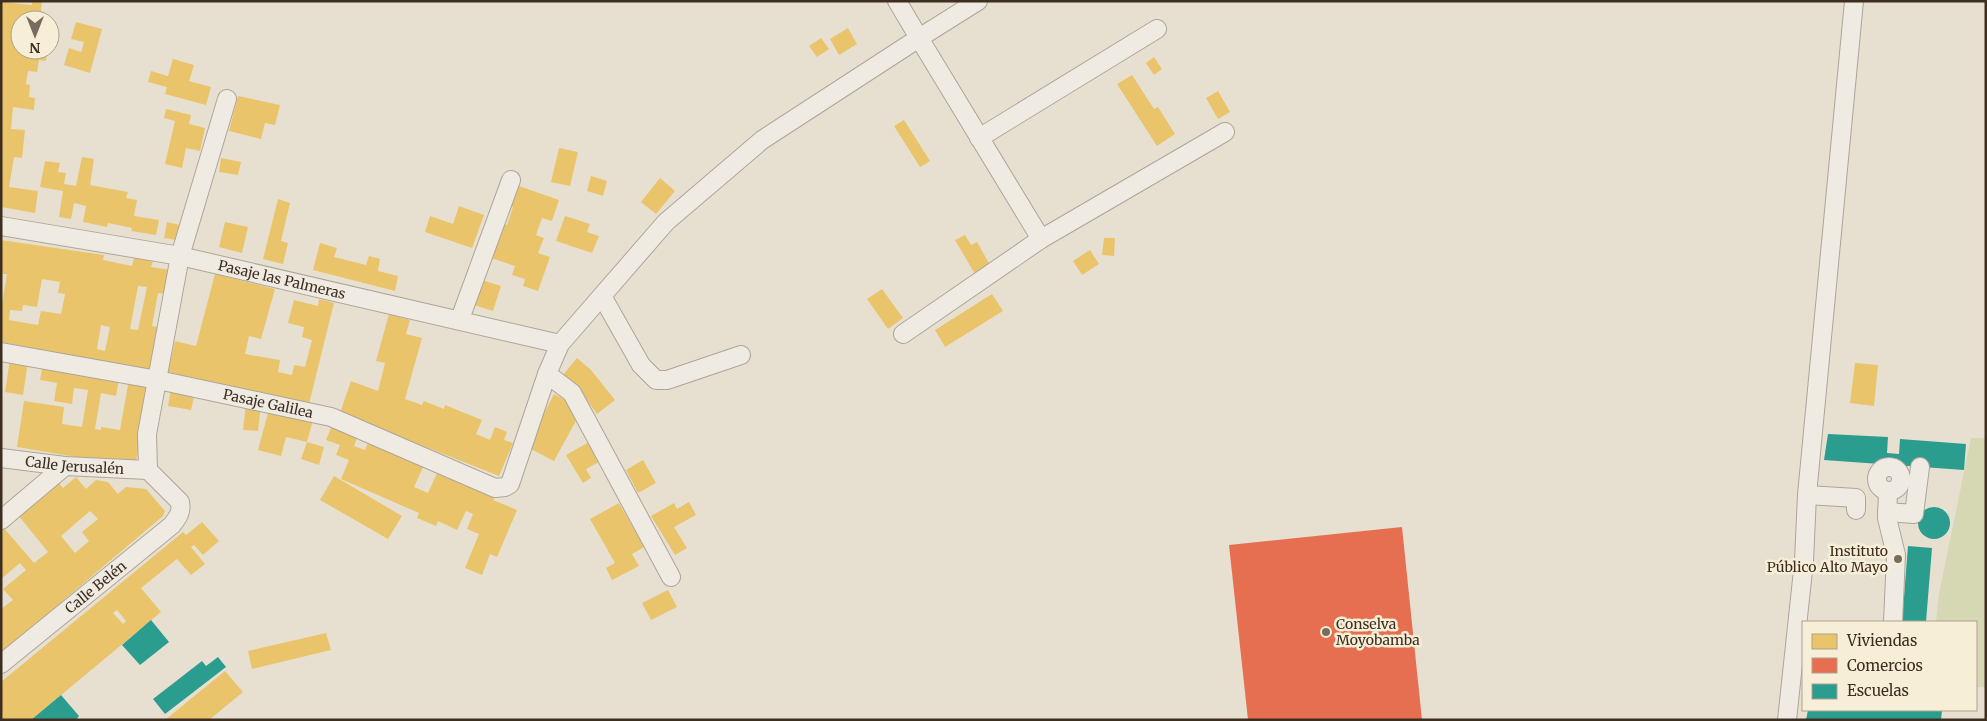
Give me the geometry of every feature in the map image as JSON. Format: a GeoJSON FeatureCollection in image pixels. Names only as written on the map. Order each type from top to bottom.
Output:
{"type":"FeatureCollection","features":[{"type":"Feature","properties":{"kind":"street"},"geometry":{"type":"LineString","coordinates":[[897,1],[1041,239]]}},
{"type":"Feature","properties":{"kind":"street"},"geometry":{"type":"LineString","coordinates":[[671,577],[572,393],[547,374],[560,344],[666,222],[762,140],[978,1]]}},
{"type":"Feature","properties":{"kind":"street"},"geometry":{"type":"LineString","coordinates":[[1787,720],[1804,561],[1807,495],[1854,1]]}},
{"type":"Feature","properties":{"kind":"street"},"geometry":{"type":"LineString","coordinates":[[979,138],[1157,29]]}},
{"type":"Feature","properties":{"kind":"street"},"geometry":{"type":"LineString","coordinates":[[148,470],[147,434],[180,256],[227,99]]}},
{"type":"Feature","properties":{"kind":"street"},"geometry":{"type":"LineString","coordinates":[[903,334],[1041,239],[1225,132]]}},
{"type":"Feature","properties":{"kind":"street"},"geometry":{"type":"LineString","coordinates":[[460,319],[510,180]]}},
{"type":"Feature","properties":{"kind":"street","name":"Pasaje las Palmeras"},"geometry":{"type":"LineString","coordinates":[[1,226],[180,256],[460,319],[560,344]]}},
{"type":"Feature","properties":{"kind":"street"},"geometry":{"type":"LineString","coordinates":[[602,296],[641,364],[656,380],[667,380],[741,355]]}},
{"type":"Feature","properties":{"kind":"street","name":"Pasaje Galilea"},"geometry":{"type":"LineString","coordinates":[[1,352],[158,380],[331,417],[496,488],[505,488],[510,484],[547,374]]}},
{"type":"Feature","properties":{"kind":"street","name":"Calle Jerusalén"},"geometry":{"type":"LineString","coordinates":[[1,458],[65,466],[148,470]]}},
{"type":"Feature","properties":{"kind":"street"},"geometry":{"type":"LineString","coordinates":[[1,520],[65,466]]}},
{"type":"Feature","properties":{"kind":"street"},"geometry":{"type":"LineString","coordinates":[[1887,512],[1914,514],[1920,466]]}},
{"type":"Feature","properties":{"kind":"street"},"geometry":{"type":"LineString","coordinates":[[1807,495],[1856,504],[1880,470],[1890,467],[1898,471],[1901,480],[1897,489],[1888,492],[1887,512],[1896,555],[1893,621]]}},
{"type":"Feature","properties":{"kind":"street","name":"Calle Belén"},"geometry":{"type":"LineString","coordinates":[[1,664],[172,525],[179,516],[182,509],[180,502],[148,470]]}},
{"type":"Feature","properties":{"kind":"green space"},"geometry":{"type":"Polygon","coordinates":[[[1971,438],[1986,438],[1986,687],[1977,687],[1977,621],[1936,621],[1939,594],[1971,438]]]}},
{"type":"Feature","properties":{"kind":"building: Viviendas"},"geometry":{"type":"Polygon","coordinates":[[[32,1],[42,1],[41,10],[10,10],[10,60],[39,60],[37,72],[28,71],[26,84],[30,85],[29,97],[35,98],[34,110],[13,107],[11,129],[25,130],[22,158],[14,157],[9,187],[38,191],[35,213],[1,207],[1,2],[32,5],[32,1]]]}},
{"type":"Feature","properties":{"kind":"building: Viviendas"},"geometry":{"type":"Polygon","coordinates":[[[76,22],[102,29],[90,73],[64,65],[69,48],[81,52],[84,42],[71,39],[76,22]]]}},
{"type":"Feature","properties":{"kind":"building: Viviendas"},"geometry":{"type":"Polygon","coordinates":[[[848,28],[857,44],[839,55],[830,39],[848,28]]]}},
{"type":"Feature","properties":{"kind":"building: Viviendas"},"geometry":{"type":"Polygon","coordinates":[[[821,38],[829,49],[817,57],[809,46],[821,38]]]}},
{"type":"Feature","properties":{"kind":"building: Viviendas"},"geometry":{"type":"Polygon","coordinates":[[[1154,57],[1162,69],[1154,75],[1146,63],[1154,57]]]}},
{"type":"Feature","properties":{"kind":"building: Viviendas"},"geometry":{"type":"Polygon","coordinates":[[[173,59],[194,65],[189,81],[211,87],[206,105],[165,94],[167,87],[148,82],[151,71],[168,76],[173,59]]]}},
{"type":"Feature","properties":{"kind":"building: Viviendas"},"geometry":{"type":"Polygon","coordinates":[[[1132,75],[1154,109],[1158,107],[1175,134],[1157,146],[1117,84],[1132,75]]]}},
{"type":"Feature","properties":{"kind":"building: Viviendas"},"geometry":{"type":"Polygon","coordinates":[[[1218,91],[1230,112],[1218,119],[1206,98],[1218,91]]]}},
{"type":"Feature","properties":{"kind":"building: Viviendas"},"geometry":{"type":"Polygon","coordinates":[[[238,96],[280,105],[275,125],[265,123],[261,139],[229,131],[238,96]]]}},
{"type":"Feature","properties":{"kind":"building: Viviendas"},"geometry":{"type":"Polygon","coordinates":[[[166,109],[191,115],[189,124],[205,128],[200,151],[186,148],[182,168],[165,164],[175,121],[164,118],[166,109]]]}},
{"type":"Feature","properties":{"kind":"building: Viviendas"},"geometry":{"type":"Polygon","coordinates":[[[904,120],[930,161],[920,167],[894,126],[904,120]]]}},
{"type":"Feature","properties":{"kind":"building: Viviendas"},"geometry":{"type":"Polygon","coordinates":[[[559,148],[578,152],[570,186],[551,182],[559,148]]]}},
{"type":"Feature","properties":{"kind":"building: Viviendas"},"geometry":{"type":"Polygon","coordinates":[[[82,157],[94,159],[90,185],[128,192],[126,198],[137,200],[134,216],[159,220],[156,235],[131,231],[132,228],[108,223],[107,227],[83,222],[86,206],[74,203],[71,219],[59,217],[63,191],[40,187],[45,161],[60,163],[58,172],[66,173],[64,184],[76,186],[82,157]]]}},
{"type":"Feature","properties":{"kind":"building: Viviendas"},"geometry":{"type":"Polygon","coordinates":[[[221,158],[241,162],[238,175],[219,172],[221,158]]]}},
{"type":"Feature","properties":{"kind":"building: Viviendas"},"geometry":{"type":"Polygon","coordinates":[[[591,176],[607,181],[603,196],[587,191],[591,176]]]}},
{"type":"Feature","properties":{"kind":"building: Viviendas"},"geometry":{"type":"Polygon","coordinates":[[[660,178],[675,191],[656,214],[641,202],[660,178]]]}},
{"type":"Feature","properties":{"kind":"building: Viviendas"},"geometry":{"type":"Polygon","coordinates":[[[516,185],[559,200],[552,221],[542,218],[536,235],[544,238],[538,253],[550,257],[538,291],[523,286],[525,279],[512,275],[515,266],[491,258],[503,224],[507,225],[513,207],[509,206],[516,185]]]}},
{"type":"Feature","properties":{"kind":"building: Viviendas"},"geometry":{"type":"Polygon","coordinates":[[[278,199],[290,203],[281,241],[288,243],[283,264],[263,259],[278,199]]]}},
{"type":"Feature","properties":{"kind":"building: Viviendas"},"geometry":{"type":"Polygon","coordinates":[[[459,206],[484,215],[472,248],[425,232],[430,216],[453,224],[459,206]]]}},
{"type":"Feature","properties":{"kind":"building: Viviendas"},"geometry":{"type":"Polygon","coordinates":[[[565,216],[590,224],[587,232],[599,236],[592,253],[556,241],[565,216]]]}},
{"type":"Feature","properties":{"kind":"building: Viviendas"},"geometry":{"type":"Polygon","coordinates":[[[167,222],[180,225],[177,240],[164,238],[167,222]]]}},
{"type":"Feature","properties":{"kind":"building: Viviendas"},"geometry":{"type":"Polygon","coordinates":[[[225,222],[248,227],[242,253],[219,247],[225,222]]]}},
{"type":"Feature","properties":{"kind":"building: Viviendas"},"geometry":{"type":"Polygon","coordinates":[[[965,235],[971,245],[977,242],[990,265],[975,274],[955,240],[965,235]]]}},
{"type":"Feature","properties":{"kind":"building: Viviendas"},"geometry":{"type":"Polygon","coordinates":[[[1104,238],[1115,238],[1114,256],[1102,255],[1104,238]]]}},
{"type":"Feature","properties":{"kind":"building: Viviendas"},"geometry":{"type":"Polygon","coordinates":[[[1,240],[104,255],[103,260],[132,266],[134,258],[153,261],[151,267],[170,270],[165,294],[158,293],[152,326],[164,328],[155,371],[1,342],[1,309],[7,274],[1,274],[1,240]],[[42,279],[37,307],[23,305],[22,311],[10,310],[9,320],[38,325],[41,311],[61,314],[65,294],[58,293],[60,282],[42,279]],[[138,286],[130,329],[138,330],[147,287],[138,286]],[[101,325],[97,349],[105,351],[110,327],[101,325]]]}},
{"type":"Feature","properties":{"kind":"building: Viviendas"},"geometry":{"type":"Polygon","coordinates":[[[320,243],[337,248],[334,257],[366,265],[369,256],[380,259],[378,271],[398,276],[395,291],[313,270],[320,243]]]}},
{"type":"Feature","properties":{"kind":"building: Viviendas"},"geometry":{"type":"Polygon","coordinates":[[[1090,250],[1099,264],[1082,275],[1073,261],[1090,250]]]}},
{"type":"Feature","properties":{"kind":"building: Viviendas"},"geometry":{"type":"Polygon","coordinates":[[[215,274],[275,289],[261,339],[249,336],[245,354],[280,360],[278,372],[292,375],[294,365],[305,367],[312,340],[302,337],[304,327],[288,323],[294,300],[318,306],[319,299],[334,303],[309,404],[168,372],[175,341],[196,346],[215,274]]]}},
{"type":"Feature","properties":{"kind":"building: Viviendas"},"geometry":{"type":"Polygon","coordinates":[[[482,280],[501,286],[493,311],[474,305],[482,280]]]}},
{"type":"Feature","properties":{"kind":"building: Viviendas"},"geometry":{"type":"Polygon","coordinates":[[[882,289],[903,318],[888,329],[867,299],[882,289]]]}},
{"type":"Feature","properties":{"kind":"building: Viviendas"},"geometry":{"type":"Polygon","coordinates":[[[992,294],[1003,311],[945,347],[935,330],[992,294]]]}},
{"type":"Feature","properties":{"kind":"building: Viviendas"},"geometry":{"type":"Polygon","coordinates":[[[389,314],[410,320],[406,334],[422,338],[405,399],[422,405],[424,401],[444,409],[445,405],[482,420],[476,434],[490,440],[495,427],[507,432],[504,440],[513,443],[499,476],[340,413],[351,381],[378,391],[385,363],[376,361],[389,314]]]}},
{"type":"Feature","properties":{"kind":"building: Viviendas"},"geometry":{"type":"Polygon","coordinates":[[[577,358],[591,370],[615,400],[597,414],[577,387],[563,375],[577,358]]]}},
{"type":"Feature","properties":{"kind":"building: Viviendas"},"geometry":{"type":"Polygon","coordinates":[[[10,359],[28,362],[23,395],[5,392],[10,359]]]}},
{"type":"Feature","properties":{"kind":"building: Viviendas"},"geometry":{"type":"Polygon","coordinates":[[[1855,363],[1878,365],[1874,406],[1850,403],[1855,363]]]}},
{"type":"Feature","properties":{"kind":"building: Viviendas"},"geometry":{"type":"Polygon","coordinates":[[[43,364],[119,378],[116,396],[101,393],[95,429],[101,430],[101,427],[120,430],[129,379],[150,383],[135,467],[17,447],[24,401],[64,407],[62,424],[82,427],[88,390],[74,388],[72,404],[54,401],[57,383],[40,380],[43,364]]]}},
{"type":"Feature","properties":{"kind":"building: Viviendas"},"geometry":{"type":"Polygon","coordinates":[[[171,389],[195,393],[191,410],[168,406],[171,389]]]}},
{"type":"Feature","properties":{"kind":"building: Viviendas"},"geometry":{"type":"Polygon","coordinates":[[[554,394],[567,401],[577,419],[554,461],[527,447],[554,394]]]}},
{"type":"Feature","properties":{"kind":"building: Viviendas"},"geometry":{"type":"Polygon","coordinates":[[[246,404],[261,405],[258,431],[243,430],[246,404]]]}},
{"type":"Feature","properties":{"kind":"building: Viviendas"},"geometry":{"type":"Polygon","coordinates":[[[269,409],[313,420],[307,442],[286,437],[281,456],[258,450],[269,409]]]}},
{"type":"Feature","properties":{"kind":"building: Viviendas"},"geometry":{"type":"Polygon","coordinates":[[[332,425],[358,435],[354,446],[365,450],[369,440],[424,465],[414,487],[428,493],[438,471],[496,495],[493,500],[517,510],[497,557],[490,554],[482,575],[465,568],[479,534],[467,529],[473,514],[466,511],[457,530],[438,521],[436,526],[417,518],[419,513],[341,479],[349,460],[336,455],[340,445],[326,440],[332,425]]]}},
{"type":"Feature","properties":{"kind":"building: Viviendas"},"geometry":{"type":"Polygon","coordinates":[[[307,442],[324,447],[319,465],[301,459],[307,442]]]}},
{"type":"Feature","properties":{"kind":"building: Viviendas"},"geometry":{"type":"Polygon","coordinates":[[[589,442],[601,461],[586,469],[591,478],[583,483],[566,455],[589,442]]]}},
{"type":"Feature","properties":{"kind":"building: Viviendas"},"geometry":{"type":"Polygon","coordinates":[[[643,460],[656,483],[638,493],[626,470],[643,460]]]}},
{"type":"Feature","properties":{"kind":"building: Viviendas"},"geometry":{"type":"Polygon","coordinates":[[[334,476],[402,516],[388,539],[320,500],[334,476]]]}},
{"type":"Feature","properties":{"kind":"building: Viviendas"},"geometry":{"type":"Polygon","coordinates":[[[76,477],[86,489],[96,480],[108,482],[118,494],[126,487],[146,489],[165,511],[163,516],[1,653],[1,609],[13,600],[3,589],[26,570],[20,563],[1,579],[1,528],[3,527],[34,563],[48,552],[18,515],[58,482],[63,488],[76,477]],[[90,511],[61,536],[75,553],[89,541],[82,532],[98,519],[90,511]]]}},
{"type":"Feature","properties":{"kind":"building: Viviendas"},"geometry":{"type":"Polygon","coordinates":[[[689,502],[696,515],[674,527],[687,548],[675,555],[651,516],[674,503],[677,509],[689,502]]]}},
{"type":"Feature","properties":{"kind":"building: Viviendas"},"geometry":{"type":"Polygon","coordinates":[[[619,503],[644,547],[632,554],[639,566],[612,580],[606,568],[615,563],[590,519],[619,503]]]}},
{"type":"Feature","properties":{"kind":"building: Viviendas"},"geometry":{"type":"Polygon","coordinates":[[[202,522],[219,541],[203,555],[194,545],[191,547],[205,564],[191,575],[177,559],[141,588],[161,612],[31,720],[1,720],[1,682],[183,532],[186,535],[202,522]],[[117,610],[113,613],[123,624],[126,621],[117,610]]]}},
{"type":"Feature","properties":{"kind":"building: Viviendas"},"geometry":{"type":"Polygon","coordinates":[[[668,590],[677,607],[651,620],[642,603],[668,590]]]}},
{"type":"Feature","properties":{"kind":"building: Viviendas"},"geometry":{"type":"Polygon","coordinates":[[[326,633],[331,650],[252,669],[248,651],[326,633]]]}},
{"type":"Feature","properties":{"kind":"building: Viviendas"},"geometry":{"type":"Polygon","coordinates":[[[225,671],[243,692],[209,720],[165,720],[225,671]]]}},
{"type":"Feature","properties":{"kind":"building: Comercios","name":"Conselva Moyobamba"},"geometry":{"type":"Polygon","coordinates":[[[1402,527],[1422,720],[1248,720],[1229,545],[1402,527]]]}},
{"type":"Feature","properties":{"kind":"building: Escuelas"},"geometry":{"type":"Polygon","coordinates":[[[1828,434],[1888,437],[1887,453],[1899,454],[1900,439],[1966,444],[1964,470],[1824,460],[1828,434]]]}},
{"type":"Feature","properties":{"kind":"building: Escuelas"},"geometry":{"type":"Polygon","coordinates":[[[1934,507],[1945,512],[1950,523],[1945,534],[1934,539],[1923,534],[1918,523],[1923,512],[1934,507]]]}},
{"type":"Feature","properties":{"kind":"building: Escuelas"},"geometry":{"type":"Polygon","coordinates":[[[1908,546],[1932,548],[1926,621],[1902,621],[1908,546]]]}},
{"type":"Feature","properties":{"kind":"building: Escuelas"},"geometry":{"type":"Polygon","coordinates":[[[151,620],[169,642],[140,665],[122,645],[151,620]]]}},
{"type":"Feature","properties":{"kind":"building: Escuelas"},"geometry":{"type":"Polygon","coordinates":[[[218,657],[226,667],[165,714],[153,699],[202,661],[206,666],[218,657]]]}},
{"type":"Feature","properties":{"kind":"building: Escuelas"},"geometry":{"type":"Polygon","coordinates":[[[61,695],[79,716],[76,720],[31,720],[61,695]]]}},
{"type":"Feature","properties":{"kind":"building: Escuelas"},"geometry":{"type":"Polygon","coordinates":[[[1808,711],[1942,711],[1941,720],[1806,720],[1808,711]]]}},
{"type":"Feature","properties":{"kind":"place","name":"Instituto Público Alto Mayo"},"geometry":{"type":"Point","coordinates":[1898,559]}},
{"type":"Feature","properties":{"kind":"place","name":"Conselva Moyobamba"},"geometry":{"type":"Point","coordinates":[1326,632]}}]}
